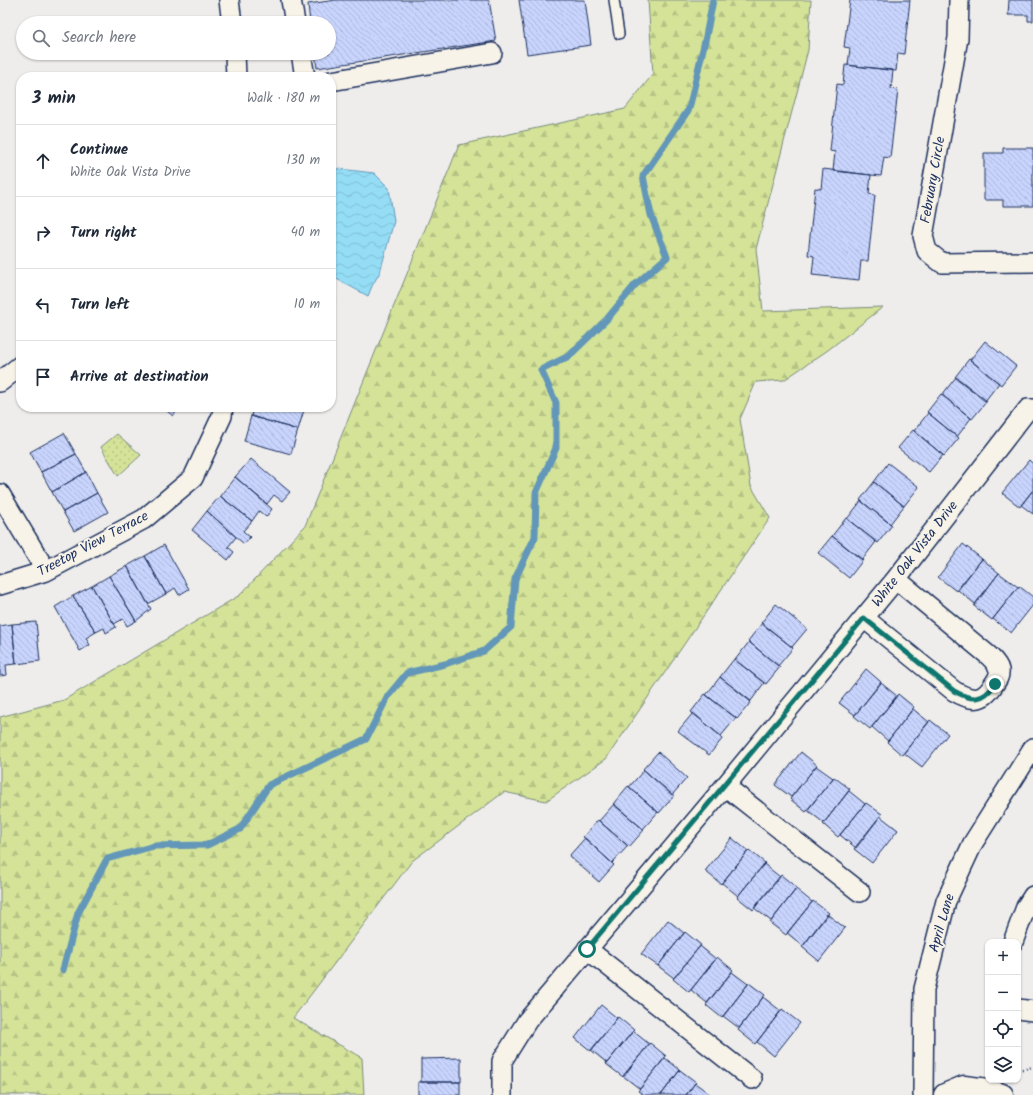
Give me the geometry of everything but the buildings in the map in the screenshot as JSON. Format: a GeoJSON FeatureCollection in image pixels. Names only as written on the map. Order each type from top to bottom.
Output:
{"type":"FeatureCollection","features":[{"type":"Feature","properties":{"kind":"street"},"geometry":{"type":"LineString","coordinates":[[229,0],[231,16]]}},
{"type":"Feature","properties":{"kind":"street"},"geometry":{"type":"LineString","coordinates":[[292,0],[295,16]]}},
{"type":"Feature","properties":{"kind":"street","name":"February Circle"},"geometry":{"type":"LineString","coordinates":[[959,0],[958,38],[923,236],[927,251],[942,262],[1033,262]]}},
{"type":"Feature","properties":{"kind":"street"},"geometry":{"type":"LineString","coordinates":[[336,80],[492,53]]}},
{"type":"Feature","properties":{"kind":"street"},"geometry":{"type":"LineString","coordinates":[[235,60],[236,72]]}},
{"type":"Feature","properties":{"kind":"street"},"geometry":{"type":"LineString","coordinates":[[302,60],[304,72]]}},
{"type":"Feature","properties":{"kind":"street"},"geometry":{"type":"LineString","coordinates":[[0,382],[16,369]]}},
{"type":"Feature","properties":{"kind":"street","name":"White Oak Vista Drive"},"geometry":{"type":"LineString","coordinates":[[502,1095],[502,1061],[527,1021],[896,580],[1031,410]]}},
{"type":"Feature","properties":{"kind":"street","name":"Treetop View Terrace"},"geometry":{"type":"LineString","coordinates":[[0,585],[46,571],[144,519],[193,478],[222,416],[222,412]]}},
{"type":"Feature","properties":{"kind":"street"},"geometry":{"type":"LineString","coordinates":[[0,494],[46,571]]}},
{"type":"Feature","properties":{"kind":"street"},"geometry":{"type":"LineString","coordinates":[[864,618],[958,693],[971,698],[981,698],[990,691],[999,676],[999,669],[996,663],[896,580]]}},
{"type":"Feature","properties":{"kind":"street","name":"April Lane"},"geometry":{"type":"LineString","coordinates":[[923,1095],[924,989],[946,901],[972,843],[1033,748]]}},
{"type":"Feature","properties":{"kind":"street"},"geometry":{"type":"LineString","coordinates":[[724,786],[860,892]]}},
{"type":"Feature","properties":{"kind":"street"},"geometry":{"type":"LineString","coordinates":[[1014,939],[1026,907],[1033,896]]}},
{"type":"Feature","properties":{"kind":"street"},"geometry":{"type":"LineString","coordinates":[[587,949],[752,1079]]}},
{"type":"Feature","properties":{"kind":"street"},"geometry":{"type":"LineString","coordinates":[[1021,1009],[1033,1011]]}},
{"type":"Feature","properties":{"kind":"street"},"geometry":{"type":"LineString","coordinates":[[945,1095],[964,1087],[988,1090],[1002,1095]]}},
{"type":"Feature","properties":{"kind":"lane"},"geometry":{"type":"LineString","coordinates":[[614,0],[619,34]]}},
{"type":"Feature","properties":{"kind":"path"},"geometry":{"type":"LineString","coordinates":[[1021,1069],[1033,1067]]}},
{"type":"Feature","properties":{"kind":"green space"},"geometry":{"type":"Polygon","coordinates":[[[648,0],[811,0],[808,50],[756,249],[763,311],[883,307],[828,350],[784,380],[756,382],[740,419],[751,486],[770,518],[606,759],[546,801],[504,792],[412,861],[293,1018],[362,1058],[364,1095],[0,1095],[0,717],[64,700],[240,595],[305,526],[459,145],[625,109],[653,74],[648,0]]]}},
{"type":"Feature","properties":{"kind":"green space"},"geometry":{"type":"Polygon","coordinates":[[[117,434],[141,455],[118,476],[101,447],[117,434]]]}},
{"type":"Feature","properties":{"kind":"water"},"geometry":{"type":"Polygon","coordinates":[[[336,169],[374,173],[389,188],[394,221],[380,272],[368,296],[336,279],[336,169]]]}},
{"type":"Feature","properties":{"kind":"waterway"},"geometry":{"type":"LineString","coordinates":[[63,970],[78,913],[107,859],[154,846],[207,845],[240,829],[269,785],[366,739],[388,696],[407,673],[445,664],[484,651],[511,627],[515,579],[535,537],[536,493],[556,448],[556,403],[541,370],[569,356],[607,319],[635,285],[667,257],[651,215],[643,176],[689,109],[713,0]]}},
{"type":"Feature","properties":{"kind":"route"},"geometry":{"type":"LineString","coordinates":[[587,949],[864,618],[962,696],[981,698],[990,691],[995,684]]}}]}
